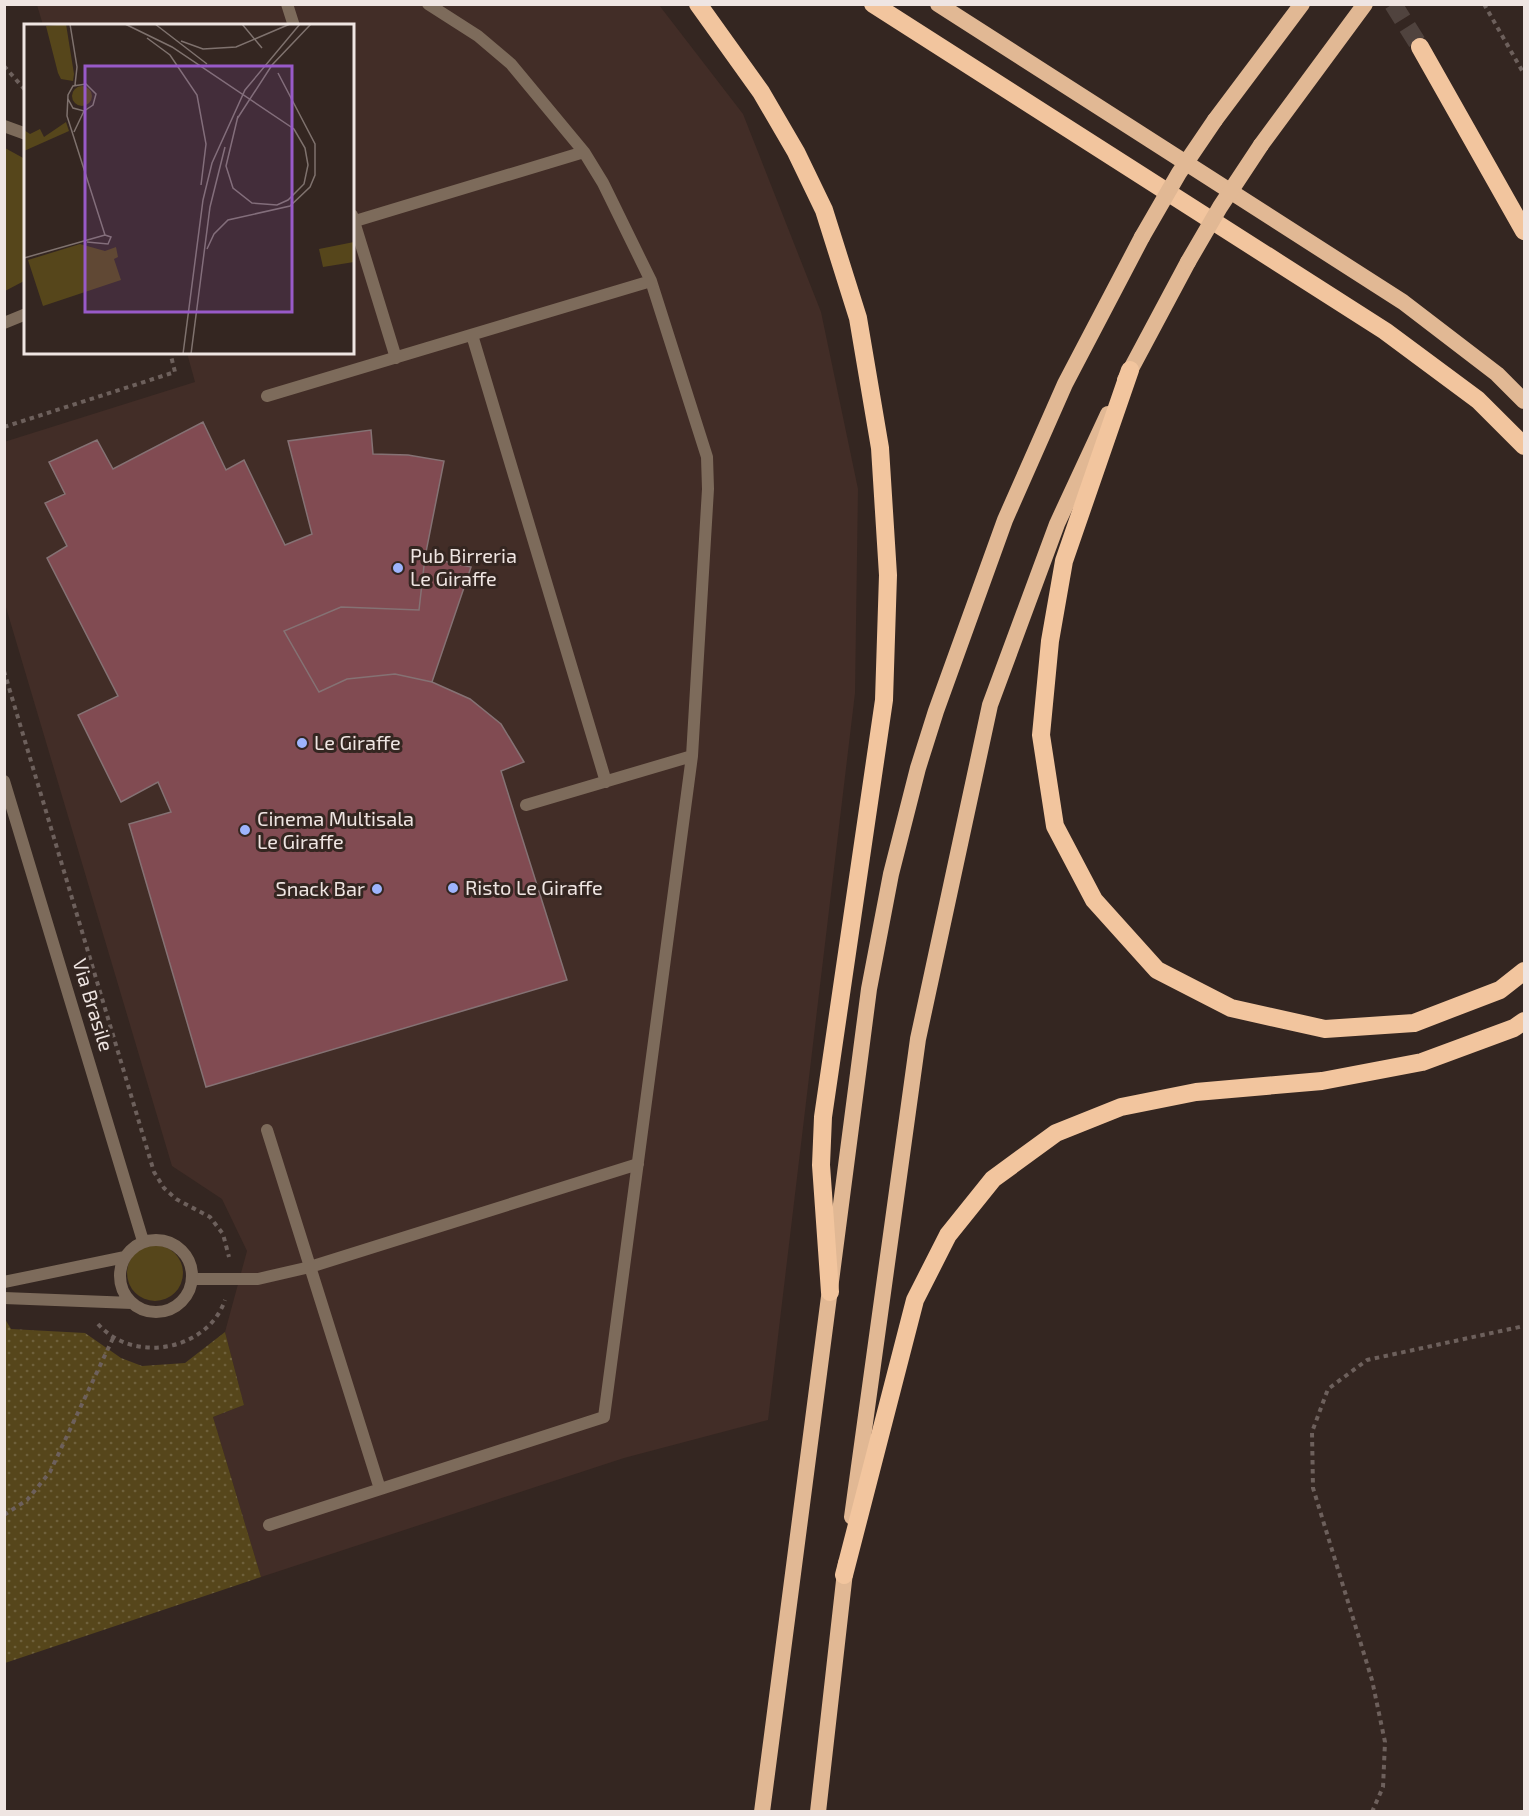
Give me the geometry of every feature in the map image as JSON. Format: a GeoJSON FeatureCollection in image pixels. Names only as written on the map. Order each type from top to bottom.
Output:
{"type":"FeatureCollection","features":[{"type":"Feature","properties":{"kind":"highway"},"geometry":{"type":"LineString","coordinates":[[698,4],[761,92],[796,152],[824,210],[858,318],[880,448],[888,575],[884,700],[823,1117],[821,1165],[830,1292]]}},
{"type":"Feature","properties":{"kind":"highway"},"geometry":{"type":"LineString","coordinates":[[873,4],[1385,331],[1478,400],[1524,446]]}},
{"type":"Feature","properties":{"kind":"highway"},"geometry":{"type":"LineString","coordinates":[[938,4],[1403,302],[1497,374],[1524,401]]}},
{"type":"Feature","properties":{"kind":"highway"},"geometry":{"type":"LineString","coordinates":[[762,1812],[868,989],[891,874],[918,768],[952,666],[1025,472],[1065,384],[1142,237],[1179,172],[1302,4]]}},
{"type":"Feature","properties":{"kind":"highway"},"geometry":{"type":"LineString","coordinates":[[818,1812],[844,1575],[918,1039],[990,705],[1057,524],[1130,370],[1220,207],[1325,56],[1365,4]]}},
{"type":"Feature","properties":{"kind":"highway"},"geometry":{"type":"LineString","coordinates":[[1420,47],[1524,231]]}},
{"type":"Feature","properties":{"kind":"highway"},"geometry":{"type":"LineString","coordinates":[[1130,370],[1064,561],[1050,641],[1041,735],[1055,825],[1094,900],[1156,970],[1231,1008],[1325,1029],[1414,1023],[1500,990],[1524,971]]}},
{"type":"Feature","properties":{"kind":"highway"},"geometry":{"type":"LineString","coordinates":[[844,1575],[915,1300],[948,1235],[993,1179],[1056,1133],[1121,1107],[1196,1092],[1322,1081],[1422,1062],[1515,1028],[1524,1021]]}},
{"type":"Feature","properties":{"kind":"street"},"geometry":{"type":"LineString","coordinates":[[287,4],[293,24]]}},
{"type":"Feature","properties":{"kind":"street"},"geometry":{"type":"LineString","coordinates":[[269,1525],[604,1417],[692,756],[708,489],[707,457],[651,281],[619,213],[584,152],[511,64],[478,36],[428,4]]}},
{"type":"Feature","properties":{"kind":"street"},"geometry":{"type":"LineString","coordinates":[[4,126],[24,133]]}},
{"type":"Feature","properties":{"kind":"street"},"geometry":{"type":"LineString","coordinates":[[354,219],[584,152]]}},
{"type":"Feature","properties":{"kind":"street"},"geometry":{"type":"LineString","coordinates":[[354,222],[396,358]]}},
{"type":"Feature","properties":{"kind":"street"},"geometry":{"type":"LineString","coordinates":[[267,396],[651,281]]}},
{"type":"Feature","properties":{"kind":"street"},"geometry":{"type":"LineString","coordinates":[[4,323],[24,315]]}},
{"type":"Feature","properties":{"kind":"street"},"geometry":{"type":"LineString","coordinates":[[472,335],[606,782]]}},
{"type":"Feature","properties":{"kind":"street"},"geometry":{"type":"LineString","coordinates":[[526,806],[692,756]]}},
{"type":"Feature","properties":{"kind":"street","name":"Via Brasile"},"geometry":{"type":"LineString","coordinates":[[4,781],[143,1241]]}},
{"type":"Feature","properties":{"kind":"street"},"geometry":{"type":"LineString","coordinates":[[267,1130],[380,1489]]}},
{"type":"Feature","properties":{"kind":"street"},"geometry":{"type":"LineString","coordinates":[[192,1279],[258,1279],[310,1267],[638,1164]]}},
{"type":"Feature","properties":{"kind":"street"},"geometry":{"type":"LineString","coordinates":[[4,1298],[132,1303],[150,1312],[169,1310],[185,1298],[192,1279],[188,1259],[174,1244],[164,1240],[143,1241],[124,1257],[119,1276],[120,1286],[132,1303]]}},
{"type":"Feature","properties":{"kind":"street"},"geometry":{"type":"LineString","coordinates":[[4,1282],[124,1257]]}},
{"type":"Feature","properties":{"kind":"path"},"geometry":{"type":"LineString","coordinates":[[1484,4],[1524,74]]}},
{"type":"Feature","properties":{"kind":"path"},"geometry":{"type":"LineString","coordinates":[[4,66],[24,89]]}},
{"type":"Feature","properties":{"kind":"path"},"geometry":{"type":"LineString","coordinates":[[4,427],[176,372],[171,354]]}},
{"type":"Feature","properties":{"kind":"path"},"geometry":{"type":"LineString","coordinates":[[1372,1812],[1383,1787],[1385,1742],[1372,1680],[1313,1488],[1312,1432],[1328,1389],[1367,1360],[1524,1326]]}},
{"type":"Feature","properties":{"kind":"path"},"geometry":{"type":"LineString","coordinates":[[4,1515],[27,1500],[50,1472],[114,1336]]}},
{"type":"Feature","properties":{"kind":"shaded area"},"geometry":{"type":"Polygon","coordinates":[[[37,5],[659,5],[743,114],[821,312],[858,489],[855,693],[768,1420],[624,1458],[261,1577],[213,1417],[244,1405],[225,1332],[247,1251],[222,1199],[172,1166],[5,604],[4,442],[195,382],[187,354],[354,354],[354,24],[43,24],[37,5]]]}},
{"type":"Feature","properties":{"kind":"shaded area"},"geometry":{"type":"Polygon","coordinates":[[[5,148],[24,158],[24,281],[5,291],[5,148]]]}},
{"type":"Feature","properties":{"kind":"shaded area"},"geometry":{"type":"Polygon","coordinates":[[[155,1245],[166,1247],[175,1253],[181,1262],[183,1273],[181,1284],[175,1293],[166,1299],[155,1301],[144,1299],[135,1293],[129,1284],[127,1273],[129,1262],[135,1253],[144,1247],[155,1245]]]}},
{"type":"Feature","properties":{"kind":"shaded area"},"geometry":{"type":"Polygon","coordinates":[[[5,1319],[11,1329],[85,1333],[121,1358],[142,1366],[185,1363],[225,1332],[244,1405],[213,1417],[261,1577],[5,1663],[5,1319]]]}},
{"type":"Feature","properties":{"kind":"building","name":"Le Giraffe"},"geometry":{"type":"Polygon","coordinates":[[[203,422],[226,470],[244,460],[285,545],[312,534],[288,441],[371,430],[373,454],[408,455],[444,461],[425,557],[419,610],[341,607],[284,631],[319,692],[347,679],[395,674],[432,682],[470,699],[501,724],[524,762],[501,771],[567,980],[206,1087],[129,824],[171,812],[158,782],[121,802],[78,715],[118,696],[47,558],[67,546],[45,503],[65,494],[49,462],[97,440],[113,469],[203,422]]]}},
{"type":"Feature","properties":{"kind":"building"},"geometry":{"type":"Polygon","coordinates":[[[425,557],[471,567],[432,682],[395,674],[347,679],[319,692],[284,631],[341,607],[419,610],[425,557]]]}},
{"type":"Feature","properties":{"kind":"tunnel"},"geometry":{"type":"LineString","coordinates":[[1393,4],[1420,47]]}},
{"type":"Feature","properties":{"kind":"place","name":"Pub Birreria Le Giraffe"},"geometry":{"type":"Point","coordinates":[398,568]}},
{"type":"Feature","properties":{"kind":"place","name":"Le Giraffe"},"geometry":{"type":"Point","coordinates":[302,743]}},
{"type":"Feature","properties":{"kind":"place","name":"Cinema Multisala Le Giraffe"},"geometry":{"type":"Point","coordinates":[245,830]}},
{"type":"Feature","properties":{"kind":"place","name":"Risto Le Giraffe"},"geometry":{"type":"Point","coordinates":[453,888]}},
{"type":"Feature","properties":{"kind":"place","name":"Snack Bar"},"geometry":{"type":"Point","coordinates":[377,889]}}]}
